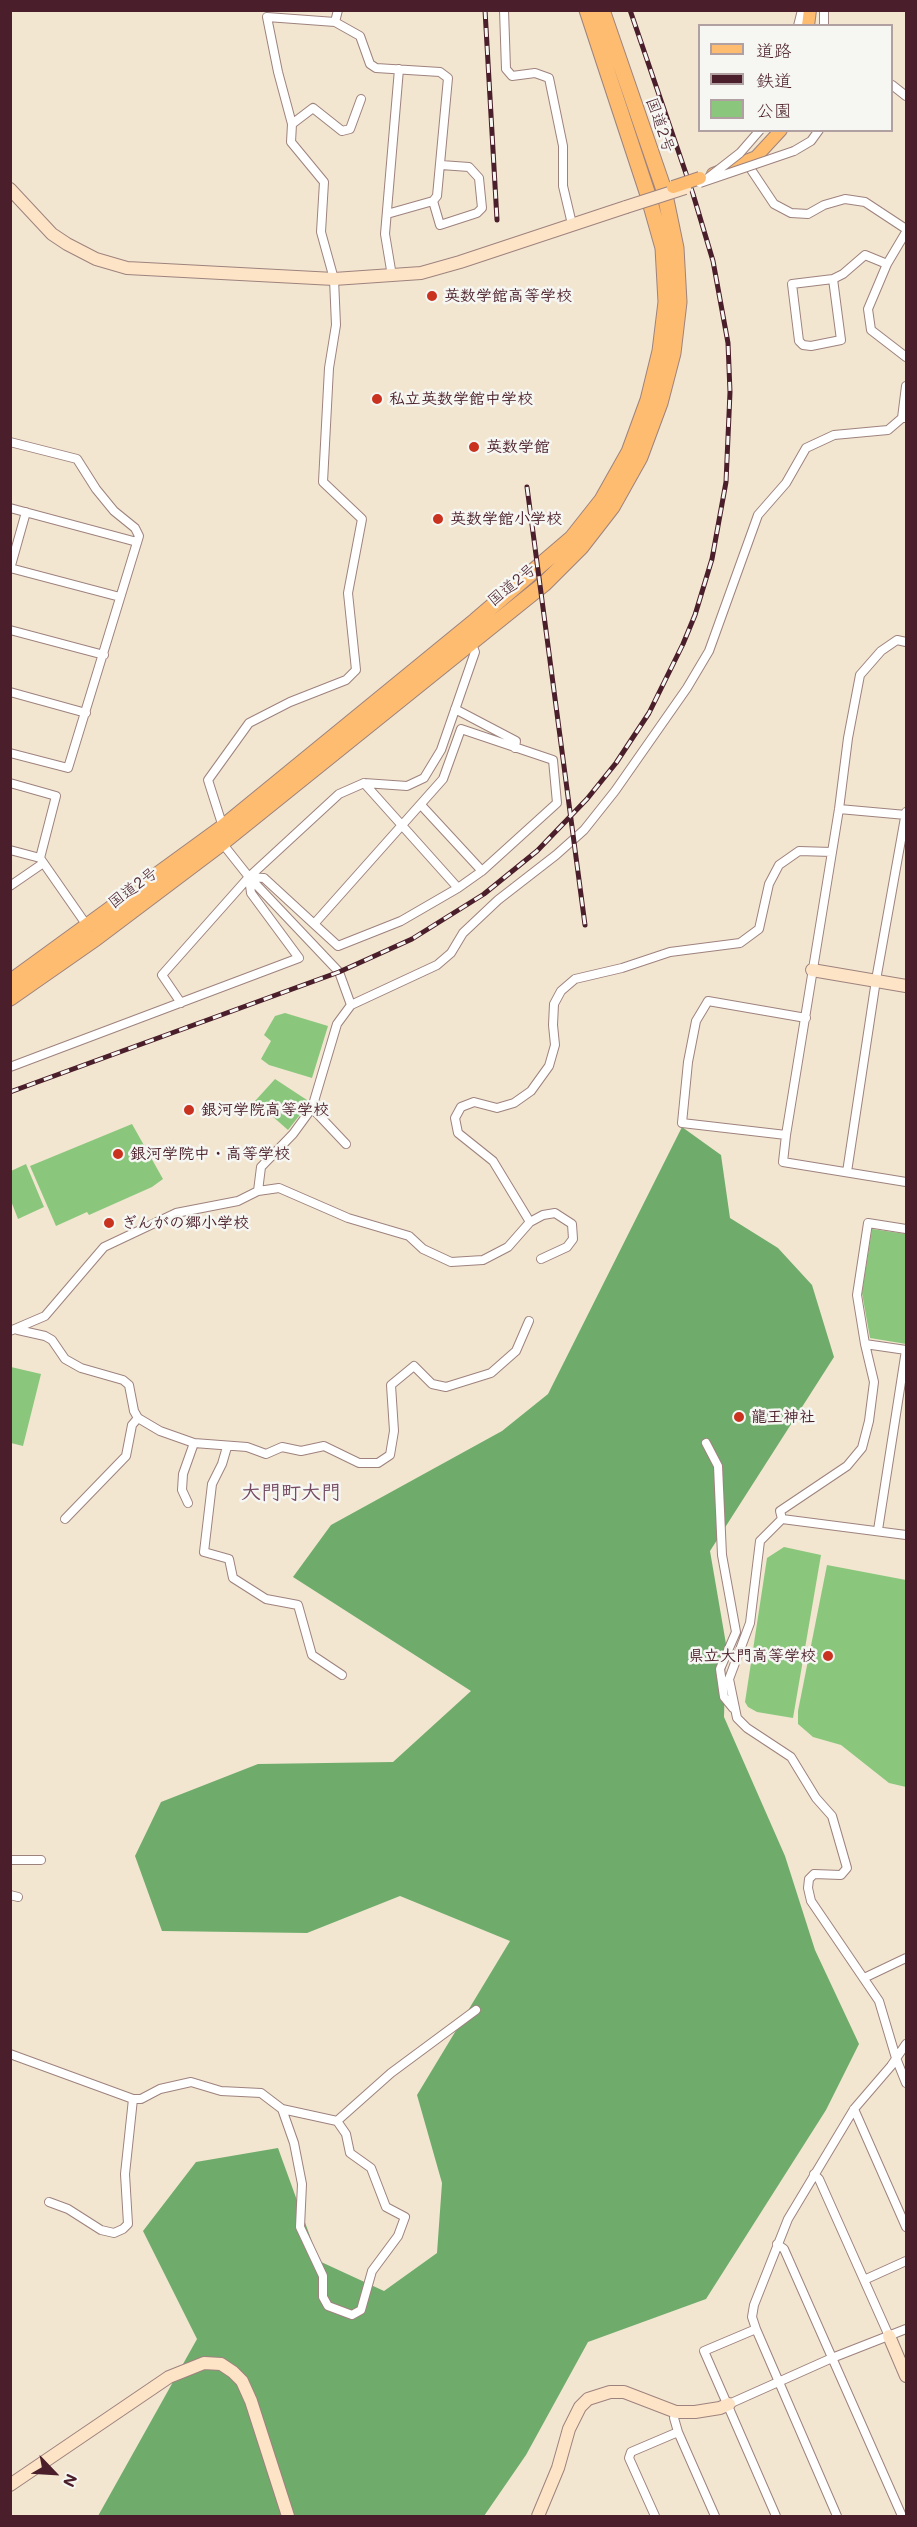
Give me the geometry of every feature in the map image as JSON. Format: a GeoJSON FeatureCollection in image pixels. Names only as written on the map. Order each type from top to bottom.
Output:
{"type":"FeatureCollection","features":[{"type":"Feature","properties":{"kind":"highway","name":"国道2号"},"geometry":{"type":"LineString","coordinates":[[10,998],[96,938],[222,835],[536,570],[572,538],[602,500],[629,452],[648,400],[660,351],[666,302],[663,249],[648,195],[587,10]]}},
{"type":"Feature","properties":{"kind":"highway","name":"国道2号"},"geometry":{"type":"LineString","coordinates":[[10,982],[222,835],[544,584],[581,547],[612,507],[640,457],[660,403],[673,353],[679,302],[676,248],[668,189],[602,10]]}},
{"type":"Feature","properties":{"kind":"main road"},"geometry":{"type":"LineString","coordinates":[[648,195],[700,181],[746,162],[765,149],[779,132]]}},
{"type":"Feature","properties":{"kind":"street"},"geometry":{"type":"LineString","coordinates":[[335,22],[338,10]]}},
{"type":"Feature","properties":{"kind":"street"},"geometry":{"type":"LineString","coordinates":[[504,10],[506,69],[512,76],[535,73],[549,78],[563,146],[563,186],[572,224]]}},
{"type":"Feature","properties":{"kind":"street"},"geometry":{"type":"LineString","coordinates":[[351,1005],[339,972],[249,877],[222,835],[208,780],[249,723],[290,702],[346,680],[356,670],[348,593],[362,519],[323,482],[329,368],[336,325],[334,279],[321,232],[324,182],[291,142],[292,124],[278,72],[267,17],[335,22],[360,36],[370,64],[376,68],[440,72],[448,78],[441,165],[434,201],[440,225],[477,213],[482,208],[479,178],[469,167],[441,165]]}},
{"type":"Feature","properties":{"kind":"street"},"geometry":{"type":"LineString","coordinates":[[392,276],[385,234],[399,69]]}},
{"type":"Feature","properties":{"kind":"street"},"geometry":{"type":"LineString","coordinates":[[893,86],[906,96]]}},
{"type":"Feature","properties":{"kind":"street"},"geometry":{"type":"LineString","coordinates":[[292,124],[313,108],[342,131],[350,129],[361,99]]}},
{"type":"Feature","properties":{"kind":"street"},"geometry":{"type":"LineString","coordinates":[[700,181],[733,158],[758,132]]}},
{"type":"Feature","properties":{"kind":"street"},"geometry":{"type":"LineString","coordinates":[[10,189],[52,234],[96,259],[127,268],[334,279],[392,276],[421,273],[460,262],[794,151],[811,141],[818,132]]}},
{"type":"Feature","properties":{"kind":"street"},"geometry":{"type":"LineString","coordinates":[[746,162],[774,204],[790,213],[808,214],[824,205],[845,199],[866,202],[906,230],[887,264],[868,309],[871,330],[906,357]]}},
{"type":"Feature","properties":{"kind":"street"},"geometry":{"type":"LineString","coordinates":[[387,214],[434,201]]}},
{"type":"Feature","properties":{"kind":"street"},"geometry":{"type":"LineString","coordinates":[[833,279],[841,340],[811,346],[803,345],[799,341],[792,284],[833,279],[843,274],[865,255],[887,264]]}},
{"type":"Feature","properties":{"kind":"street"},"geometry":{"type":"LineString","coordinates":[[258,1191],[261,1167],[292,1134],[312,1108],[336,1024],[351,1005],[437,965],[451,953],[463,933],[498,900],[584,830],[615,791],[687,688],[709,651],[758,515],[786,483],[806,448],[834,435],[888,430],[904,418],[906,386]]}},
{"type":"Feature","properties":{"kind":"street"},"geometry":{"type":"LineString","coordinates":[[10,442],[77,459],[96,489],[114,511],[135,528],[139,536],[68,768],[10,753]]}},
{"type":"Feature","properties":{"kind":"street"},"geometry":{"type":"LineString","coordinates":[[10,508],[137,542]]}},
{"type":"Feature","properties":{"kind":"street"},"geometry":{"type":"LineString","coordinates":[[26,512],[11,568],[120,597]]}},
{"type":"Feature","properties":{"kind":"street"},"geometry":{"type":"LineString","coordinates":[[10,630],[104,655]]}},
{"type":"Feature","properties":{"kind":"street"},"geometry":{"type":"LineString","coordinates":[[906,642],[897,640],[881,651],[860,675],[848,738],[839,809],[783,1162],[906,1182]]}},
{"type":"Feature","properties":{"kind":"street"},"geometry":{"type":"LineString","coordinates":[[181,1002],[162,975],[249,877],[339,794],[364,783],[407,786],[424,778],[441,750],[475,652],[470,641]]}},
{"type":"Feature","properties":{"kind":"street"},"geometry":{"type":"LineString","coordinates":[[10,692],[86,713]]}},
{"type":"Feature","properties":{"kind":"street"},"geometry":{"type":"LineString","coordinates":[[455,709],[516,741],[515,748]]}},
{"type":"Feature","properties":{"kind":"street"},"geometry":{"type":"LineString","coordinates":[[249,877],[264,878],[314,924],[338,946],[400,921],[482,872],[557,803],[553,760],[461,729],[443,779],[314,924]]}},
{"type":"Feature","properties":{"kind":"street"},"geometry":{"type":"LineString","coordinates":[[10,783],[56,796],[41,861],[10,886]]}},
{"type":"Feature","properties":{"kind":"street"},"geometry":{"type":"LineString","coordinates":[[364,783],[458,888]]}},
{"type":"Feature","properties":{"kind":"street"},"geometry":{"type":"LineString","coordinates":[[421,805],[482,872]]}},
{"type":"Feature","properties":{"kind":"street"},"geometry":{"type":"LineString","coordinates":[[839,809],[906,814],[876,980],[847,1172]]}},
{"type":"Feature","properties":{"kind":"street"},"geometry":{"type":"LineString","coordinates":[[10,850],[41,861],[88,927]]}},
{"type":"Feature","properties":{"kind":"street"},"geometry":{"type":"LineString","coordinates":[[530,1222],[493,1161],[458,1133],[455,1118],[461,1107],[474,1102],[497,1108],[514,1103],[531,1091],[549,1066],[555,1045],[552,1025],[554,1004],[561,991],[575,980],[622,969],[670,952],[740,943],[759,929],[769,884],[779,865],[799,851],[832,852]]}},
{"type":"Feature","properties":{"kind":"street"},"geometry":{"type":"LineString","coordinates":[[10,1067],[299,958],[251,893],[249,877]]}},
{"type":"Feature","properties":{"kind":"street"},"geometry":{"type":"LineString","coordinates":[[812,970],[906,986]]}},
{"type":"Feature","properties":{"kind":"street"},"geometry":{"type":"LineString","coordinates":[[786,1135],[682,1123],[688,1062],[696,1021],[708,1001],[806,1018]]}},
{"type":"Feature","properties":{"kind":"street"},"geometry":{"type":"LineString","coordinates":[[312,1108],[346,1144]]}},
{"type":"Feature","properties":{"kind":"street"},"geometry":{"type":"LineString","coordinates":[[14,1331],[45,1316],[104,1247],[176,1214],[238,1201],[258,1191],[279,1188],[348,1218],[409,1236],[423,1249],[451,1262],[483,1260],[508,1247],[530,1222],[543,1215],[555,1213],[572,1224],[573,1239],[567,1247],[541,1259]]}},
{"type":"Feature","properties":{"kind":"street"},"geometry":{"type":"LineString","coordinates":[[782,1519],[780,1511],[847,1466],[862,1448],[869,1421],[874,1382],[857,1295],[868,1223],[906,1229]]}},
{"type":"Feature","properties":{"kind":"street"},"geometry":{"type":"LineString","coordinates":[[14,1331],[45,1336],[52,1340],[65,1359],[81,1368],[123,1380],[129,1385],[134,1411],[138,1418],[160,1431],[194,1443],[247,1447],[266,1454],[282,1447],[301,1451],[324,1446],[359,1463],[378,1463],[390,1455],[394,1431],[391,1385],[414,1366],[432,1384],[446,1387],[491,1373],[516,1351],[530,1321]]}},
{"type":"Feature","properties":{"kind":"street"},"geometry":{"type":"LineString","coordinates":[[865,1344],[906,1350],[878,1530]]}},
{"type":"Feature","properties":{"kind":"street"},"geometry":{"type":"LineString","coordinates":[[65,1519],[126,1456],[132,1425],[138,1418]]}},
{"type":"Feature","properties":{"kind":"street"},"geometry":{"type":"LineString","coordinates":[[188,1503],[182,1490],[183,1474],[194,1443]]}},
{"type":"Feature","properties":{"kind":"street"},"geometry":{"type":"LineString","coordinates":[[706,1443],[718,1466],[722,1555],[736,1632],[720,1669],[724,1697],[735,1711]]}},
{"type":"Feature","properties":{"kind":"street"},"geometry":{"type":"LineString","coordinates":[[227,1447],[212,1484],[204,1552],[229,1559],[233,1578],[266,1599],[298,1605],[312,1655],[342,1675]]}},
{"type":"Feature","properties":{"kind":"street"},"geometry":{"type":"LineString","coordinates":[[782,1519],[906,1535]]}},
{"type":"Feature","properties":{"kind":"street"},"geometry":{"type":"LineString","coordinates":[[782,1519],[760,1541],[750,1623],[729,1679],[736,1718],[791,1757],[816,1798],[832,1816],[847,1868],[841,1875],[814,1874],[809,1879],[808,1888],[811,1901],[879,2001],[906,2083]]}},
{"type":"Feature","properties":{"kind":"street"},"geometry":{"type":"LineString","coordinates":[[10,1860],[41,1860]]}},
{"type":"Feature","properties":{"kind":"street"},"geometry":{"type":"LineString","coordinates":[[864,1978],[906,1958]]}},
{"type":"Feature","properties":{"kind":"street"},"geometry":{"type":"LineString","coordinates":[[337,2121],[391,2073],[476,2010]]}},
{"type":"Feature","properties":{"kind":"street"},"geometry":{"type":"LineString","coordinates":[[837,2517],[777,2382],[756,2329],[752,2312],[788,2218],[854,2109],[906,2044]]}},
{"type":"Feature","properties":{"kind":"street"},"geometry":{"type":"LineString","coordinates":[[10,2054],[133,2099],[141,2099],[160,2089],[191,2082],[221,2091],[261,2094],[282,2109],[337,2121],[346,2134],[350,2153],[371,2168],[386,2207],[405,2217],[398,2236],[372,2271],[361,2310],[352,2315],[328,2306],[323,2297],[323,2276],[300,2227],[302,2184],[294,2143],[282,2109]]}},
{"type":"Feature","properties":{"kind":"street"},"geometry":{"type":"LineString","coordinates":[[49,2202],[68,2209],[100,2230],[114,2234],[128,2224],[124,2174],[133,2099]]}},
{"type":"Feature","properties":{"kind":"street"},"geometry":{"type":"LineString","coordinates":[[854,2109],[906,2227]]}},
{"type":"Feature","properties":{"kind":"street"},"geometry":{"type":"LineString","coordinates":[[814,2174],[819,2179],[906,2376]]}},
{"type":"Feature","properties":{"kind":"street"},"geometry":{"type":"LineString","coordinates":[[777,2244],[784,2248],[902,2517]]}},
{"type":"Feature","properties":{"kind":"street"},"geometry":{"type":"LineString","coordinates":[[864,2280],[906,2261]]}},
{"type":"Feature","properties":{"kind":"street"},"geometry":{"type":"LineString","coordinates":[[756,2329],[704,2351],[729,2404],[776,2517]]}},
{"type":"Feature","properties":{"kind":"street"},"geometry":{"type":"LineString","coordinates":[[538,2517],[558,2468],[569,2429],[580,2407],[588,2399],[610,2392],[624,2392],[676,2412],[720,2408],[832,2358],[906,2329]]}},
{"type":"Feature","properties":{"kind":"street"},"geometry":{"type":"LineString","coordinates":[[10,2485],[169,2377],[204,2362],[221,2364],[242,2381],[251,2401],[288,2517]]}},
{"type":"Feature","properties":{"kind":"street"},"geometry":{"type":"LineString","coordinates":[[676,2412],[674,2418],[678,2432],[715,2517]]}},
{"type":"Feature","properties":{"kind":"street"},"geometry":{"type":"LineString","coordinates":[[655,2517],[629,2457],[631,2452],[678,2432]]}},
{"type":"Feature","properties":{"kind":"green space"},"geometry":{"type":"Polygon","coordinates":[[[285,1013],[328,1026],[312,1078],[269,1065],[261,1059],[271,1041],[264,1035],[275,1016],[285,1013]]]}},
{"type":"Feature","properties":{"kind":"green space"},"geometry":{"type":"Polygon","coordinates":[[[275,1079],[310,1102],[288,1130],[255,1101],[275,1079]]]}},
{"type":"Feature","properties":{"kind":"green space"},"geometry":{"type":"Polygon","coordinates":[[[132,1124],[163,1179],[152,1187],[89,1215],[87,1212],[56,1226],[30,1166],[132,1124]]]}},
{"type":"Feature","properties":{"kind":"green space"},"geometry":{"type":"Polygon","coordinates":[[[682,1127],[721,1155],[730,1218],[778,1248],[812,1285],[834,1357],[710,1551],[726,1644],[724,1717],[785,1856],[815,1950],[859,2044],[826,2110],[706,2299],[588,2342],[526,2455],[484,2516],[98,2516],[197,2339],[143,2231],[196,2162],[278,2148],[319,2261],[384,2291],[437,2253],[442,2183],[417,2095],[510,1941],[400,1896],[307,1933],[162,1931],[135,1856],[161,1802],[258,1764],[393,1762],[471,1691],[293,1577],[331,1525],[502,1431],[548,1394],[682,1127]]]}},
{"type":"Feature","properties":{"kind":"green space"},"geometry":{"type":"Polygon","coordinates":[[[26,1164],[44,1207],[18,1219],[11,1201],[11,1171],[26,1164]]]}},
{"type":"Feature","properties":{"kind":"green space"},"geometry":{"type":"Polygon","coordinates":[[[872,1229],[906,1234],[906,1344],[870,1338],[862,1293],[872,1229]]]}},
{"type":"Feature","properties":{"kind":"green space"},"geometry":{"type":"Polygon","coordinates":[[[11,1367],[41,1374],[23,1446],[11,1443],[11,1367]]]}},
{"type":"Feature","properties":{"kind":"green space"},"geometry":{"type":"Polygon","coordinates":[[[784,1547],[821,1555],[793,1718],[757,1712],[748,1707],[745,1702],[767,1558],[784,1547]]]}},
{"type":"Feature","properties":{"kind":"green space"},"geometry":{"type":"Polygon","coordinates":[[[827,1565],[906,1580],[906,1787],[889,1783],[841,1745],[813,1737],[798,1724],[798,1711],[827,1565]]]}},
{"type":"Feature","properties":{"kind":"railway"},"geometry":{"type":"LineString","coordinates":[[485,10],[497,220]]}},
{"type":"Feature","properties":{"kind":"railway"},"geometry":{"type":"LineString","coordinates":[[10,1092],[339,972],[412,939],[484,894],[537,851],[587,799],[616,763],[649,713],[695,615],[712,559],[726,482],[730,392],[728,343],[713,261],[693,194],[630,10]]}},
{"type":"Feature","properties":{"kind":"railway"},"geometry":{"type":"LineString","coordinates":[[527,487],[585,925]]}},
{"type":"Feature","properties":{"kind":"place","name":"英数学館高等学校"},"geometry":{"type":"Point","coordinates":[432,296]}},
{"type":"Feature","properties":{"kind":"place","name":"私立英数学館中学校"},"geometry":{"type":"Point","coordinates":[377,399]}},
{"type":"Feature","properties":{"kind":"place","name":"英数学館"},"geometry":{"type":"Point","coordinates":[474,447]}},
{"type":"Feature","properties":{"kind":"place","name":"英数学館小学校"},"geometry":{"type":"Point","coordinates":[438,519]}},
{"type":"Feature","properties":{"kind":"place","name":"銀河学院高等学校"},"geometry":{"type":"Point","coordinates":[189,1110]}},
{"type":"Feature","properties":{"kind":"place","name":"銀河学院中・高等学校"},"geometry":{"type":"Point","coordinates":[118,1154]}},
{"type":"Feature","properties":{"kind":"place","name":"ぎんがの郷小学校"},"geometry":{"type":"Point","coordinates":[109,1223]}},
{"type":"Feature","properties":{"kind":"place","name":"龍王神社"},"geometry":{"type":"Point","coordinates":[739,1417]}},
{"type":"Feature","properties":{"kind":"place","name":"県立大門高等学校"},"geometry":{"type":"Point","coordinates":[828,1656]}},
{"type":"Feature","properties":{"kind":"district","name":"大門町大門"},"geometry":{"type":"Point","coordinates":[291,1493]}}]}
